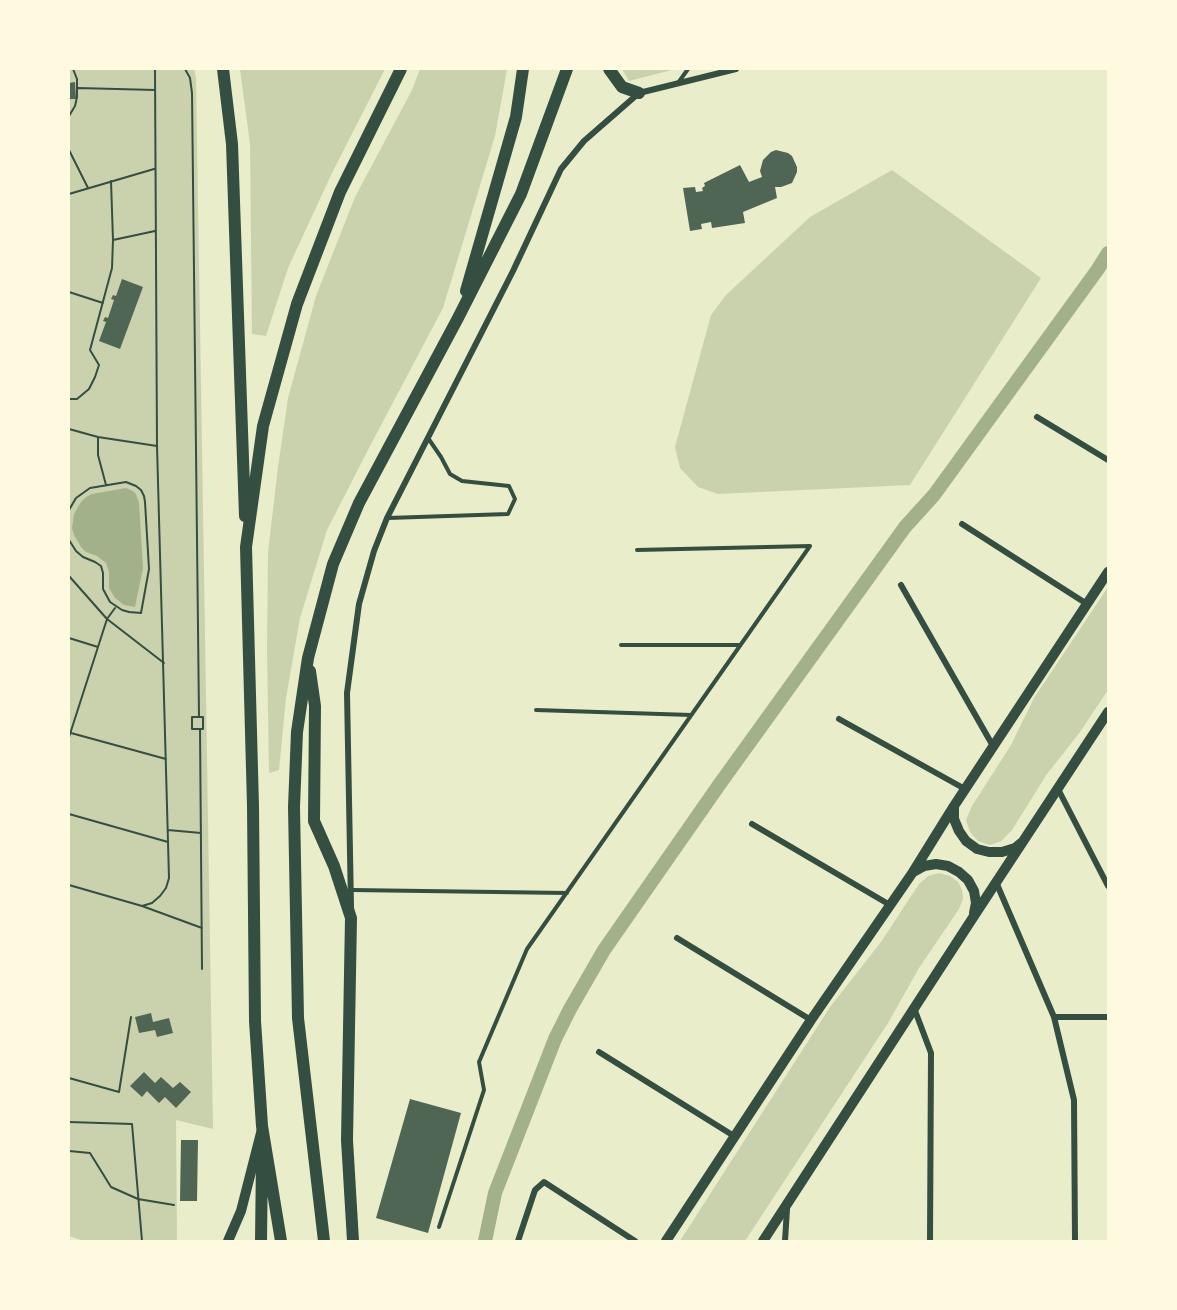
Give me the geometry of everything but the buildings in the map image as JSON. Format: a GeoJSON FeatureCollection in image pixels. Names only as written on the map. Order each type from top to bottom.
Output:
{"type":"FeatureCollection","features":[{"type":"Feature","properties":{"kind":"highway"},"geometry":{"type":"LineString","coordinates":[[223,69],[232,144],[246,548],[253,806],[255,1020],[262,1126],[261,1241]]}},
{"type":"Feature","properties":{"kind":"highway"},"geometry":{"type":"LineString","coordinates":[[246,548],[264,426],[297,304],[340,192],[401,69]]}},
{"type":"Feature","properties":{"kind":"highway"},"geometry":{"type":"LineString","coordinates":[[458,318],[516,117],[523,69]]}},
{"type":"Feature","properties":{"kind":"highway"},"geometry":{"type":"LineString","coordinates":[[324,1241],[298,1018],[294,807],[297,732],[308,658],[333,564],[359,503],[521,194],[567,69]]}},
{"type":"Feature","properties":{"kind":"highway"},"geometry":{"type":"LineString","coordinates":[[609,69],[622,87],[639,93]]}},
{"type":"Feature","properties":{"kind":"highway"},"geometry":{"type":"LineString","coordinates":[[308,658],[315,706],[314,821],[334,866],[351,918],[347,1140],[352,1241]]}},
{"type":"Feature","properties":{"kind":"highway"},"geometry":{"type":"LineString","coordinates":[[262,1126],[281,1241]]}},
{"type":"Feature","properties":{"kind":"main road"},"geometry":{"type":"LineString","coordinates":[[666,1241],[811,1020],[913,872],[1108,572]]}},
{"type":"Feature","properties":{"kind":"main road"},"geometry":{"type":"LineString","coordinates":[[763,1241],[1108,712]]}},
{"type":"Feature","properties":{"kind":"main road"},"geometry":{"type":"LineString","coordinates":[[954,806],[954,819],[959,831],[966,841],[977,849],[1002,852],[1014,848],[1025,840]]}},
{"type":"Feature","properties":{"kind":"main road"},"geometry":{"type":"LineString","coordinates":[[913,872],[924,866],[936,864],[948,866],[959,872],[968,880],[974,891],[976,903],[974,916]]}},
{"type":"Feature","properties":{"kind":"main road"},"geometry":{"type":"LineString","coordinates":[[228,1241],[241,1211],[262,1126]]}},
{"type":"Feature","properties":{"kind":"street"},"geometry":{"type":"LineString","coordinates":[[351,918],[347,693],[359,604],[374,551],[387,518],[513,271],[561,169],[584,141],[639,93],[733,69]]}},
{"type":"Feature","properties":{"kind":"street"},"geometry":{"type":"LineString","coordinates":[[1037,417],[1108,460]]}},
{"type":"Feature","properties":{"kind":"street"},"geometry":{"type":"LineString","coordinates":[[962,524],[1087,604]]}},
{"type":"Feature","properties":{"kind":"street"},"geometry":{"type":"LineString","coordinates":[[901,585],[993,746]]}},
{"type":"Feature","properties":{"kind":"street"},"geometry":{"type":"LineString","coordinates":[[839,718],[965,789]]}},
{"type":"Feature","properties":{"kind":"street"},"geometry":{"type":"LineString","coordinates":[[1058,789],[1108,886]]}},
{"type":"Feature","properties":{"kind":"street"},"geometry":{"type":"LineString","coordinates":[[752,825],[890,904]]}},
{"type":"Feature","properties":{"kind":"street"},"geometry":{"type":"LineString","coordinates":[[996,882],[1054,1017],[1074,1100],[1075,1241]]}},
{"type":"Feature","properties":{"kind":"street"},"geometry":{"type":"LineString","coordinates":[[677,938],[811,1020]]}},
{"type":"Feature","properties":{"kind":"street"},"geometry":{"type":"LineString","coordinates":[[914,1008],[931,1053],[930,1241]]}},
{"type":"Feature","properties":{"kind":"street"},"geometry":{"type":"LineString","coordinates":[[1054,1017],[1108,1017]]}},
{"type":"Feature","properties":{"kind":"street"},"geometry":{"type":"LineString","coordinates":[[599,1052],[734,1136]]}},
{"type":"Feature","properties":{"kind":"street"},"geometry":{"type":"LineString","coordinates":[[518,1241],[535,1190],[544,1182],[635,1241]]}},
{"type":"Feature","properties":{"kind":"street"},"geometry":{"type":"LineString","coordinates":[[785,1241],[787,1204]]}},
{"type":"Feature","properties":{"kind":"lane"},"geometry":{"type":"LineString","coordinates":[[677,84],[688,69]]}},
{"type":"Feature","properties":{"kind":"lane"},"geometry":{"type":"LineString","coordinates":[[387,518],[508,514],[515,499],[509,486],[462,481],[450,474],[428,438]]}},
{"type":"Feature","properties":{"kind":"lane"},"geometry":{"type":"LineString","coordinates":[[440,1227],[484,1090],[479,1062],[527,950],[810,546],[637,550]]}},
{"type":"Feature","properties":{"kind":"lane"},"geometry":{"type":"LineString","coordinates":[[621,645],[741,645]]}},
{"type":"Feature","properties":{"kind":"lane"},"geometry":{"type":"LineString","coordinates":[[536,710],[692,715]]}},
{"type":"Feature","properties":{"kind":"lane"},"geometry":{"type":"LineString","coordinates":[[352,890],[567,893]]}},
{"type":"Feature","properties":{"kind":"path"},"geometry":{"type":"LineString","coordinates":[[69,116],[75,106],[78,88],[73,69]]}},
{"type":"Feature","properties":{"kind":"path"},"geometry":{"type":"LineString","coordinates":[[142,906],[160,897],[169,878],[157,446],[155,69]]}},
{"type":"Feature","properties":{"kind":"path"},"geometry":{"type":"LineString","coordinates":[[184,69],[190,78],[192,93],[199,717]]}},
{"type":"Feature","properties":{"kind":"path"},"geometry":{"type":"LineString","coordinates":[[78,88],[155,90]]}},
{"type":"Feature","properties":{"kind":"path"},"geometry":{"type":"LineString","coordinates":[[69,150],[88,188]]}},
{"type":"Feature","properties":{"kind":"path"},"geometry":{"type":"LineString","coordinates":[[69,194],[154,169]]}},
{"type":"Feature","properties":{"kind":"path"},"geometry":{"type":"LineString","coordinates":[[69,399],[77,399],[89,388],[99,365],[90,350],[112,268],[111,182]]}},
{"type":"Feature","properties":{"kind":"path"},"geometry":{"type":"LineString","coordinates":[[113,240],[155,231]]}},
{"type":"Feature","properties":{"kind":"path"},"geometry":{"type":"LineString","coordinates":[[69,292],[103,303]]}},
{"type":"Feature","properties":{"kind":"path"},"geometry":{"type":"LineString","coordinates":[[69,429],[98,437],[157,446]]}},
{"type":"Feature","properties":{"kind":"path"},"geometry":{"type":"LineString","coordinates":[[98,437],[99,455],[106,485]]}},
{"type":"Feature","properties":{"kind":"path"},"geometry":{"type":"LineString","coordinates":[[69,509],[76,498],[90,488],[126,482],[141,490],[145,502],[149,569],[141,613],[115,607],[106,596],[101,566],[83,557],[69,540]]}},
{"type":"Feature","properties":{"kind":"path"},"geometry":{"type":"LineString","coordinates":[[69,576],[107,619],[164,663]]}},
{"type":"Feature","properties":{"kind":"path"},"geometry":{"type":"LineString","coordinates":[[115,607],[107,619],[69,735],[166,759]]}},
{"type":"Feature","properties":{"kind":"path"},"geometry":{"type":"LineString","coordinates":[[69,638],[98,647]]}},
{"type":"Feature","properties":{"kind":"path"},"geometry":{"type":"LineString","coordinates":[[192,717],[199,717],[203,717],[203,729],[192,729],[192,717]]}},
{"type":"Feature","properties":{"kind":"path"},"geometry":{"type":"LineString","coordinates":[[200,729],[202,969]]}},
{"type":"Feature","properties":{"kind":"path"},"geometry":{"type":"LineString","coordinates":[[69,814],[168,842]]}},
{"type":"Feature","properties":{"kind":"path"},"geometry":{"type":"LineString","coordinates":[[168,830],[201,833]]}},
{"type":"Feature","properties":{"kind":"path"},"geometry":{"type":"LineString","coordinates":[[69,885],[142,906],[202,928]]}},
{"type":"Feature","properties":{"kind":"path"},"geometry":{"type":"LineString","coordinates":[[69,1078],[119,1092],[131,1017]]}},
{"type":"Feature","properties":{"kind":"path"},"geometry":{"type":"LineString","coordinates":[[69,1122],[132,1124],[142,1241]]}},
{"type":"Feature","properties":{"kind":"path"},"geometry":{"type":"LineString","coordinates":[[69,1150],[90,1153],[111,1187],[138,1199],[174,1205]]}},
{"type":"Feature","properties":{"kind":"shaded area"},"geometry":{"type":"Polygon","coordinates":[[[69,69],[194,69],[196,77],[213,1129],[176,1120],[177,1241],[84,1241],[69,1236],[69,69]]]}},
{"type":"Feature","properties":{"kind":"shaded area"},"geometry":{"type":"Polygon","coordinates":[[[240,69],[385,69],[332,173],[288,268],[266,336],[252,334],[250,144],[240,69]]]}},
{"type":"Feature","properties":{"kind":"shaded area"},"geometry":{"type":"Polygon","coordinates":[[[420,69],[507,69],[495,136],[443,308],[327,530],[300,618],[286,698],[279,770],[269,773],[268,552],[288,398],[316,296],[355,197],[412,90],[420,69]]]}},
{"type":"Feature","properties":{"kind":"shaded area"},"geometry":{"type":"Polygon","coordinates":[[[622,69],[676,69],[629,81],[622,69]]]}},
{"type":"Feature","properties":{"kind":"shaded area"},"geometry":{"type":"Polygon","coordinates":[[[892,170],[1041,278],[910,485],[718,494],[698,487],[680,468],[675,447],[711,315],[726,295],[810,217],[892,170]]]}},
{"type":"Feature","properties":{"kind":"shaded area"},"geometry":{"type":"Polygon","coordinates":[[[126,488],[136,494],[139,503],[143,568],[135,607],[124,605],[115,598],[109,588],[109,572],[106,563],[81,547],[72,528],[74,514],[86,497],[126,488]]]}},
{"type":"Feature","properties":{"kind":"shaded area"},"geometry":{"type":"Polygon","coordinates":[[[1108,587],[1108,690],[1080,732],[1047,774],[1012,830],[1001,841],[990,845],[978,841],[970,832],[966,820],[972,806],[1011,745],[1034,698],[1108,587]]]}},
{"type":"Feature","properties":{"kind":"shaded area"},"geometry":{"type":"Polygon","coordinates":[[[939,873],[950,876],[958,882],[963,899],[959,909],[919,968],[888,1023],[745,1241],[680,1241],[830,1007],[881,942],[919,884],[928,876],[939,873]]]}},
{"type":"Feature","properties":{"kind":"waterway"},"geometry":{"type":"LineString","coordinates":[[485,1241],[495,1193],[555,1039],[604,950],[719,785],[905,527],[934,495],[1108,253]]}}]}
